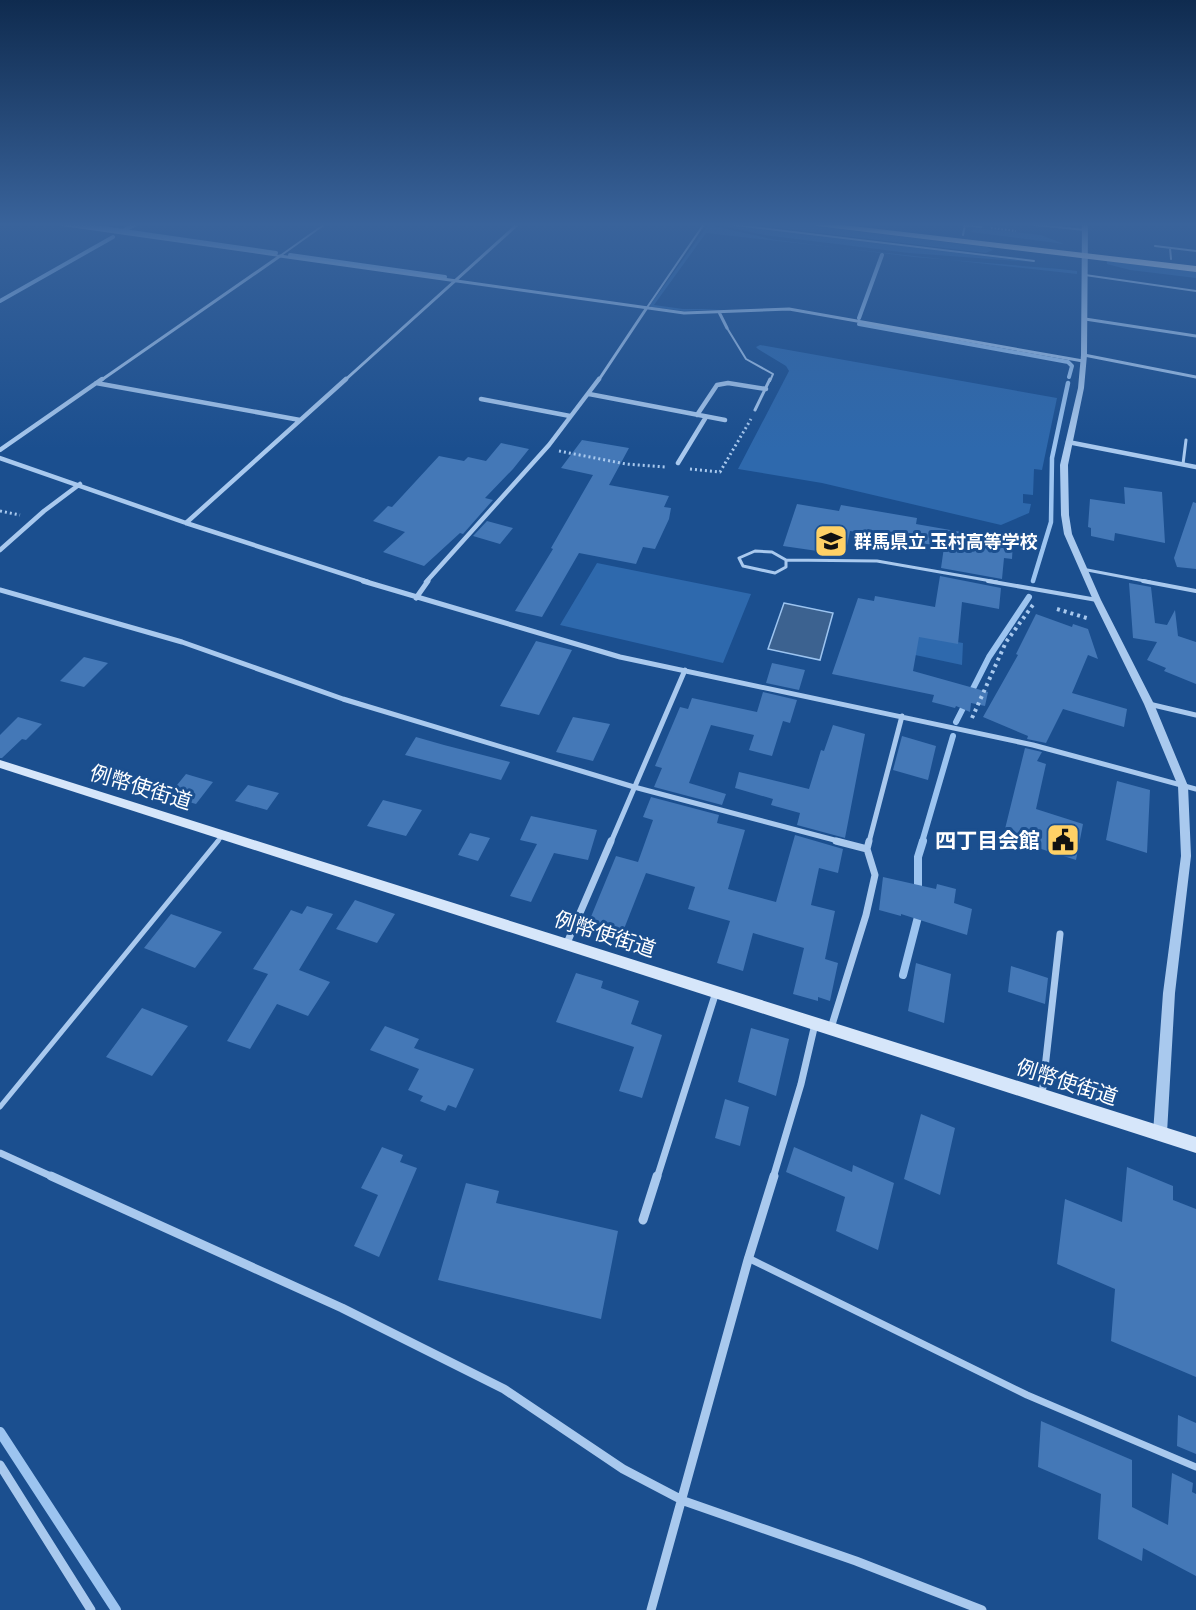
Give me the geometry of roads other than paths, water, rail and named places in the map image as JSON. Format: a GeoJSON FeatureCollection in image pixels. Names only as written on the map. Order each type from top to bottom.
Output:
{"type":"FeatureCollection","features":[{"type":"Feature","properties":{"kind":"main road","name":"例幣使街道"},"geometry":{"type":"LineString","coordinates":[[0,764],[1196,1145]]}},
{"type":"Feature","properties":{"kind":"street"},"geometry":{"type":"LineString","coordinates":[[0,450],[218,299]]}},
{"type":"Feature","properties":{"kind":"street"},"geometry":{"type":"LineString","coordinates":[[186,523],[433,299]]}},
{"type":"Feature","properties":{"kind":"street"},"geometry":{"type":"LineString","coordinates":[[578,299],[684,313],[789,309],[1196,377]]}},
{"type":"Feature","properties":{"kind":"street"},"geometry":{"type":"LineString","coordinates":[[1085,299],[1081,388],[1064,465],[1065,515],[1068,534],[1096,600],[1149,704],[1183,786],[1186,856],[1169,993],[1160,1133]]}},
{"type":"Feature","properties":{"kind":"street"},"geometry":{"type":"LineString","coordinates":[[416,598],[418,592],[457,545],[502,497],[589,394],[646,309]]}},
{"type":"Feature","properties":{"kind":"street"},"geometry":{"type":"LineString","coordinates":[[720,312],[727,328]]}},
{"type":"Feature","properties":{"kind":"street"},"geometry":{"type":"LineString","coordinates":[[1085,319],[1196,336]]}},
{"type":"Feature","properties":{"kind":"street"},"geometry":{"type":"LineString","coordinates":[[96,383],[300,420]]}},
{"type":"Feature","properties":{"kind":"street"},"geometry":{"type":"LineString","coordinates":[[697,415],[717,385],[728,383],[766,389]]}},
{"type":"Feature","properties":{"kind":"street"},"geometry":{"type":"LineString","coordinates":[[589,394],[725,420]]}},
{"type":"Feature","properties":{"kind":"street"},"geometry":{"type":"LineString","coordinates":[[481,399],[570,416]]}},
{"type":"Feature","properties":{"kind":"street"},"geometry":{"type":"LineString","coordinates":[[678,463],[706,417]]}},
{"type":"Feature","properties":{"kind":"street"},"geometry":{"type":"LineString","coordinates":[[1068,442],[1196,467]]}},
{"type":"Feature","properties":{"kind":"street"},"geometry":{"type":"LineString","coordinates":[[0,458],[80,484],[186,523],[416,598],[620,657],[968,730],[1059,751],[1196,789]]}},
{"type":"Feature","properties":{"kind":"street"},"geometry":{"type":"LineString","coordinates":[[0,550],[44,511],[80,484]]}},
{"type":"Feature","properties":{"kind":"street"},"geometry":{"type":"LineString","coordinates":[[0,590],[182,642],[343,699],[634,787],[867,849]]}},
{"type":"Feature","properties":{"kind":"street"},"geometry":{"type":"LineString","coordinates":[[567,944],[685,670]]}},
{"type":"Feature","properties":{"kind":"street"},"geometry":{"type":"LineString","coordinates":[[1149,704],[1196,715]]}},
{"type":"Feature","properties":{"kind":"street"},"geometry":{"type":"LineString","coordinates":[[831,1029],[866,915],[875,875],[867,849],[902,716]]}},
{"type":"Feature","properties":{"kind":"street"},"geometry":{"type":"LineString","coordinates":[[1042,1096],[1060,933]]}},
{"type":"Feature","properties":{"kind":"street"},"geometry":{"type":"LineString","coordinates":[[643,1220],[716,992]]}},
{"type":"Feature","properties":{"kind":"street"},"geometry":{"type":"LineString","coordinates":[[651,1610],[684,1501],[748,1258],[808,1061],[815,1023]]}},
{"type":"Feature","properties":{"kind":"street"},"geometry":{"type":"LineString","coordinates":[[0,1153],[342,1308],[504,1389],[623,1469],[684,1501],[856,1561],[982,1610]]}},
{"type":"Feature","properties":{"kind":"street"},"geometry":{"type":"LineString","coordinates":[[0,1465],[91,1610]]}},
{"type":"Feature","properties":{"kind":"lane"},"geometry":{"type":"LineString","coordinates":[[646,309],[653,299]]}},
{"type":"Feature","properties":{"kind":"lane"},"geometry":{"type":"LineString","coordinates":[[727,328],[746,359],[773,374],[756,410]]}},
{"type":"Feature","properties":{"kind":"lane"},"geometry":{"type":"LineString","coordinates":[[1183,464],[1186,440]]}},
{"type":"Feature","properties":{"kind":"lane"},"geometry":{"type":"LineString","coordinates":[[786,560],[786,567],[775,573],[748,569],[742,566],[739,558],[748,552],[763,551],[778,554],[786,560],[877,561],[1096,600]]}},
{"type":"Feature","properties":{"kind":"lane"},"geometry":{"type":"LineString","coordinates":[[1082,569],[1196,591]]}},
{"type":"Feature","properties":{"kind":"lane"},"geometry":{"type":"LineString","coordinates":[[0,1107],[224,834]]}},
{"type":"Feature","properties":{"kind":"lane"},"geometry":{"type":"LineString","coordinates":[[748,1258],[1027,1395],[1196,1467]]}},
{"type":"Feature","properties":{"kind":"waterway"},"geometry":{"type":"LineString","coordinates":[[859,318],[866,299]]}},
{"type":"Feature","properties":{"kind":"waterway"},"geometry":{"type":"LineString","coordinates":[[859,324],[1068,362],[1072,366],[1069,377]]}},
{"type":"Feature","properties":{"kind":"waterway"},"geometry":{"type":"LineString","coordinates":[[1033,581],[1051,522],[1052,458],[1068,383]]}},
{"type":"Feature","properties":{"kind":"waterway"},"geometry":{"type":"LineString","coordinates":[[956,722],[989,657],[1029,597]]}},
{"type":"Feature","properties":{"kind":"waterway"},"geometry":{"type":"LineString","coordinates":[[922,842],[953,736]]}},
{"type":"Feature","properties":{"kind":"waterway"},"geometry":{"type":"LineString","coordinates":[[918,893],[918,857],[923,841]]}},
{"type":"Feature","properties":{"kind":"waterway"},"geometry":{"type":"LineString","coordinates":[[903,975],[919,913]]}},
{"type":"Feature","properties":{"kind":"waterway"},"geometry":{"type":"LineString","coordinates":[[0,1432],[116,1610]]}},
{"type":"Feature","properties":{"kind":"place","name":"群馬県立 玉村高等学校"},"geometry":{"type":"Point","coordinates":[831,541]}},
{"type":"Feature","properties":{"kind":"place","name":"四丁目会館"},"geometry":{"type":"Point","coordinates":[1063,840]}}]}
